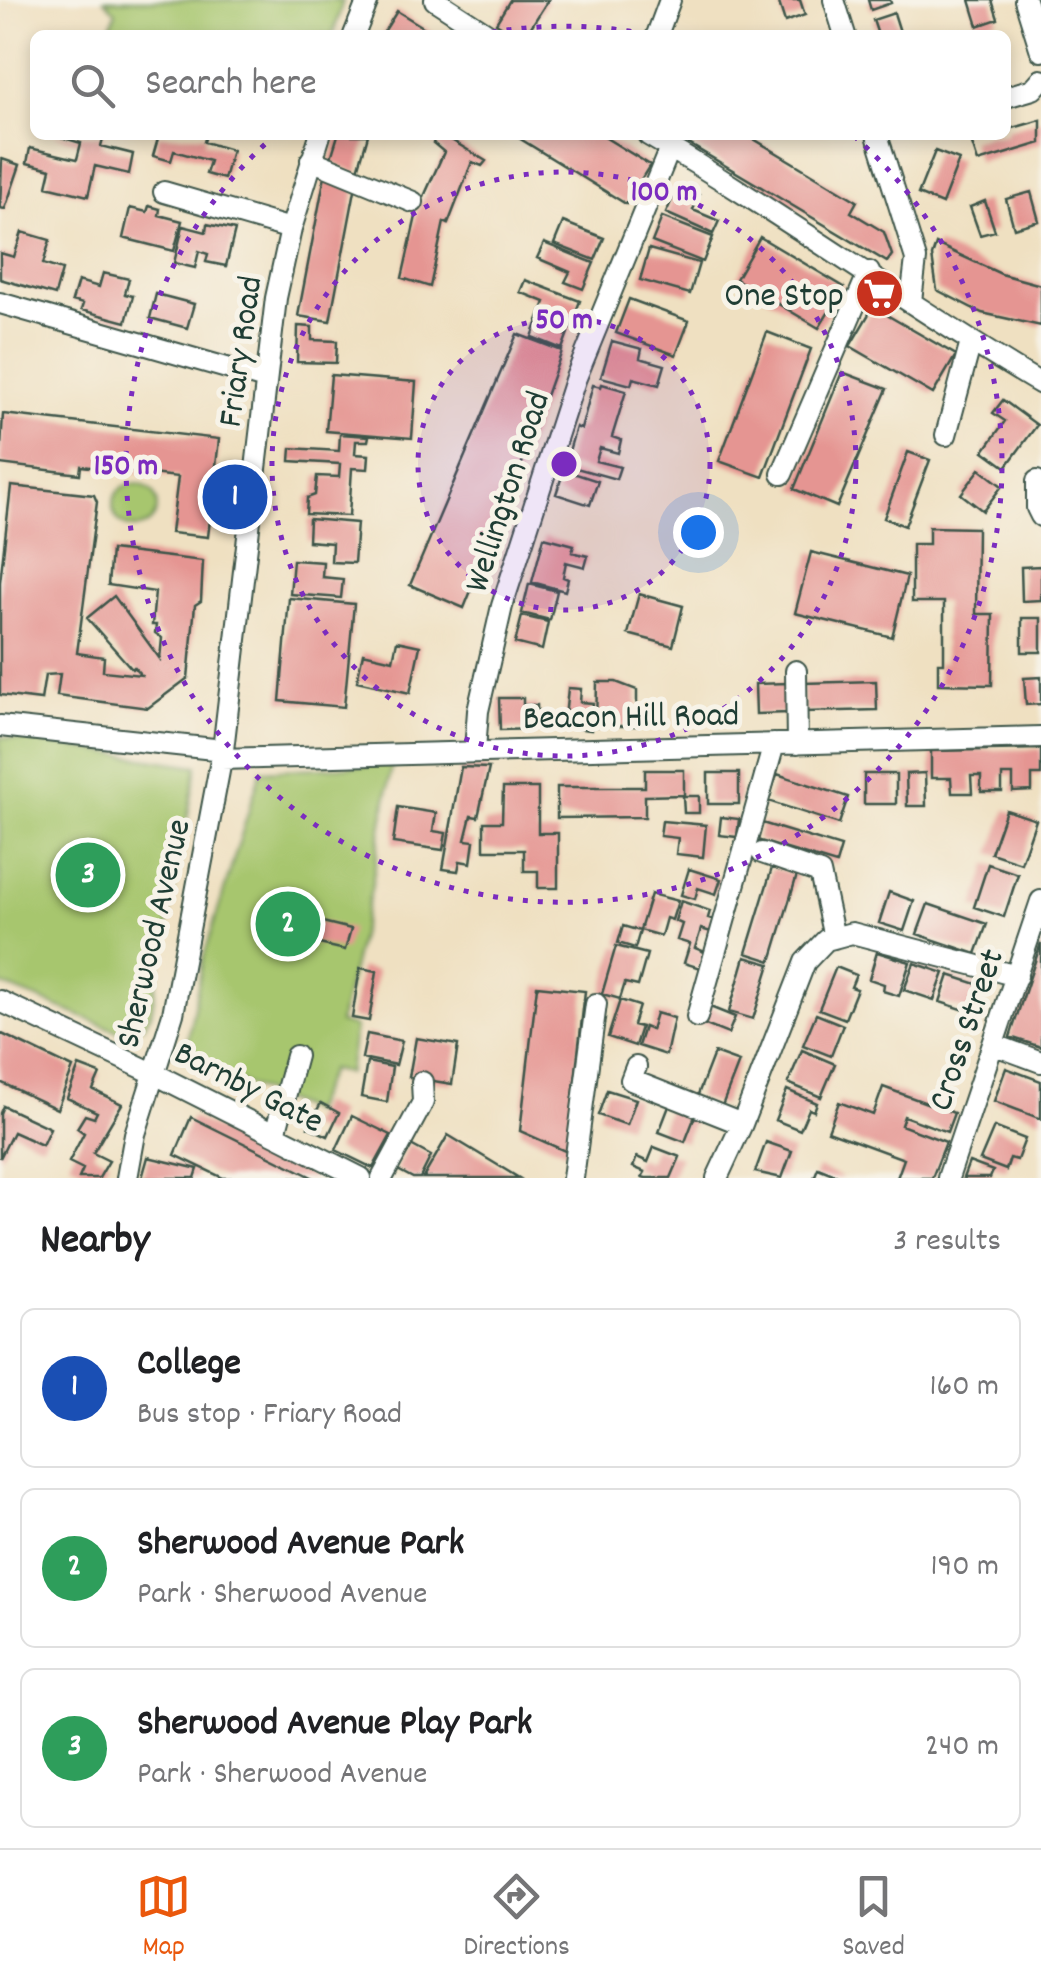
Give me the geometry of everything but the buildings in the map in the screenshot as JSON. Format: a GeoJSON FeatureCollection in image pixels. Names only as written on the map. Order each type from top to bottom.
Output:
{"type":"FeatureCollection","features":[{"type":"Feature","properties":{"kind":"street"},"geometry":{"type":"LineString","coordinates":[[356,30],[368,0]]}},
{"type":"Feature","properties":{"kind":"street"},"geometry":{"type":"LineString","coordinates":[[434,0],[481,30]]}},
{"type":"Feature","properties":{"kind":"street"},"geometry":{"type":"LineString","coordinates":[[659,30],[670,0]]}},
{"type":"Feature","properties":{"kind":"street"},"geometry":{"type":"LineString","coordinates":[[834,0],[843,30]]}},
{"type":"Feature","properties":{"kind":"street"},"geometry":{"type":"LineString","coordinates":[[1025,0],[1041,52]]}},
{"type":"Feature","properties":{"kind":"street"},"geometry":{"type":"LineString","coordinates":[[1011,95],[1033,88],[1041,80]]}},
{"type":"Feature","properties":{"kind":"street","name":"Friary Road"},"geometry":{"type":"LineString","coordinates":[[222,754],[264,379],[291,229],[318,140]]}},
{"type":"Feature","properties":{"kind":"street"},"geometry":{"type":"LineString","coordinates":[[656,140],[1041,384]]}},
{"type":"Feature","properties":{"kind":"street"},"geometry":{"type":"LineString","coordinates":[[882,140],[916,259],[911,300]]}},
{"type":"Feature","properties":{"kind":"street","name":"Wellington Road"},"geometry":{"type":"LineString","coordinates":[[475,750],[478,710],[502,606],[562,417],[670,148]]}},
{"type":"Feature","properties":{"kind":"street"},"geometry":{"type":"LineString","coordinates":[[311,160],[413,202]]}},
{"type":"Feature","properties":{"kind":"street"},"geometry":{"type":"LineString","coordinates":[[164,192],[291,229]]}},
{"type":"Feature","properties":{"kind":"street"},"geometry":{"type":"LineString","coordinates":[[782,474],[868,272]]}},
{"type":"Feature","properties":{"kind":"street"},"geometry":{"type":"LineString","coordinates":[[0,303],[264,379]]}},
{"type":"Feature","properties":{"kind":"street"},"geometry":{"type":"LineString","coordinates":[[946,435],[971,342]]}},
{"type":"Feature","properties":{"kind":"street"},"geometry":{"type":"LineString","coordinates":[[1038,481],[1037,508],[1041,516]]}},
{"type":"Feature","properties":{"kind":"street"},"geometry":{"type":"LineString","coordinates":[[796,670],[797,744]]}},
{"type":"Feature","properties":{"kind":"street","name":"Beacon Hill Road"},"geometry":{"type":"LineString","coordinates":[[0,726],[222,754],[1041,736]]}},
{"type":"Feature","properties":{"kind":"street"},"geometry":{"type":"LineString","coordinates":[[697,1017],[774,744]]}},
{"type":"Feature","properties":{"kind":"street","name":"Sherwood Avenue"},"geometry":{"type":"LineString","coordinates":[[127,1178],[153,1073],[174,1014],[222,754]]}},
{"type":"Feature","properties":{"kind":"street"},"geometry":{"type":"LineString","coordinates":[[762,853],[820,873],[834,938]]}},
{"type":"Feature","properties":{"kind":"street","name":"Cross Street"},"geometry":{"type":"LineString","coordinates":[[948,1178],[1041,901]]}},
{"type":"Feature","properties":{"kind":"street"},"geometry":{"type":"LineString","coordinates":[[717,1178],[805,962],[826,940],[852,933],[1017,976]]}},
{"type":"Feature","properties":{"kind":"street","name":"Barnby Gate"},"geometry":{"type":"LineString","coordinates":[[0,1001],[361,1178]]}},
{"type":"Feature","properties":{"kind":"street"},"geometry":{"type":"LineString","coordinates":[[573,1178],[596,1004]]}},
{"type":"Feature","properties":{"kind":"street"},"geometry":{"type":"LineString","coordinates":[[995,1045],[1041,1062]]}},
{"type":"Feature","properties":{"kind":"street"},"geometry":{"type":"LineString","coordinates":[[275,1134],[296,1056]]}},
{"type":"Feature","properties":{"kind":"street"},"geometry":{"type":"LineString","coordinates":[[636,1066],[631,1080],[742,1124]]}},
{"type":"Feature","properties":{"kind":"street"},"geometry":{"type":"LineString","coordinates":[[382,1178],[428,1098]]}},
{"type":"Feature","properties":{"kind":"green space"},"geometry":{"type":"Polygon","coordinates":[[[104,0],[343,0],[334,30],[110,30],[116,12],[104,0]]]}},
{"type":"Feature","properties":{"kind":"green space"},"geometry":{"type":"Polygon","coordinates":[[[135,484],[151,490],[157,506],[151,522],[135,528],[119,522],[113,506],[119,490],[135,484]]]}},
{"type":"Feature","properties":{"kind":"green space"},"geometry":{"type":"Polygon","coordinates":[[[0,737],[197,766],[151,1013],[144,1026],[120,1032],[0,984],[0,737]]]}},
{"type":"Feature","properties":{"kind":"green space"},"geometry":{"type":"Polygon","coordinates":[[[392,764],[371,890],[339,1023],[355,1027],[348,1073],[330,1070],[311,1112],[214,1070],[197,1057],[188,1038],[203,959],[261,771],[392,764]]]}},
{"type":"Feature","properties":{"kind":"place","name":"One Stop"},"geometry":{"type":"Point","coordinates":[879,293]}},
{"type":"Feature","properties":{"kind":"place","name":"College"},"geometry":{"type":"Point","coordinates":[235,497]}},
{"type":"Feature","properties":{"kind":"place","name":"Sherwood Avenue Play Park"},"geometry":{"type":"Point","coordinates":[88,875]}},
{"type":"Feature","properties":{"kind":"place","name":"Sherwood Avenue Park"},"geometry":{"type":"Point","coordinates":[288,924]}}]}
